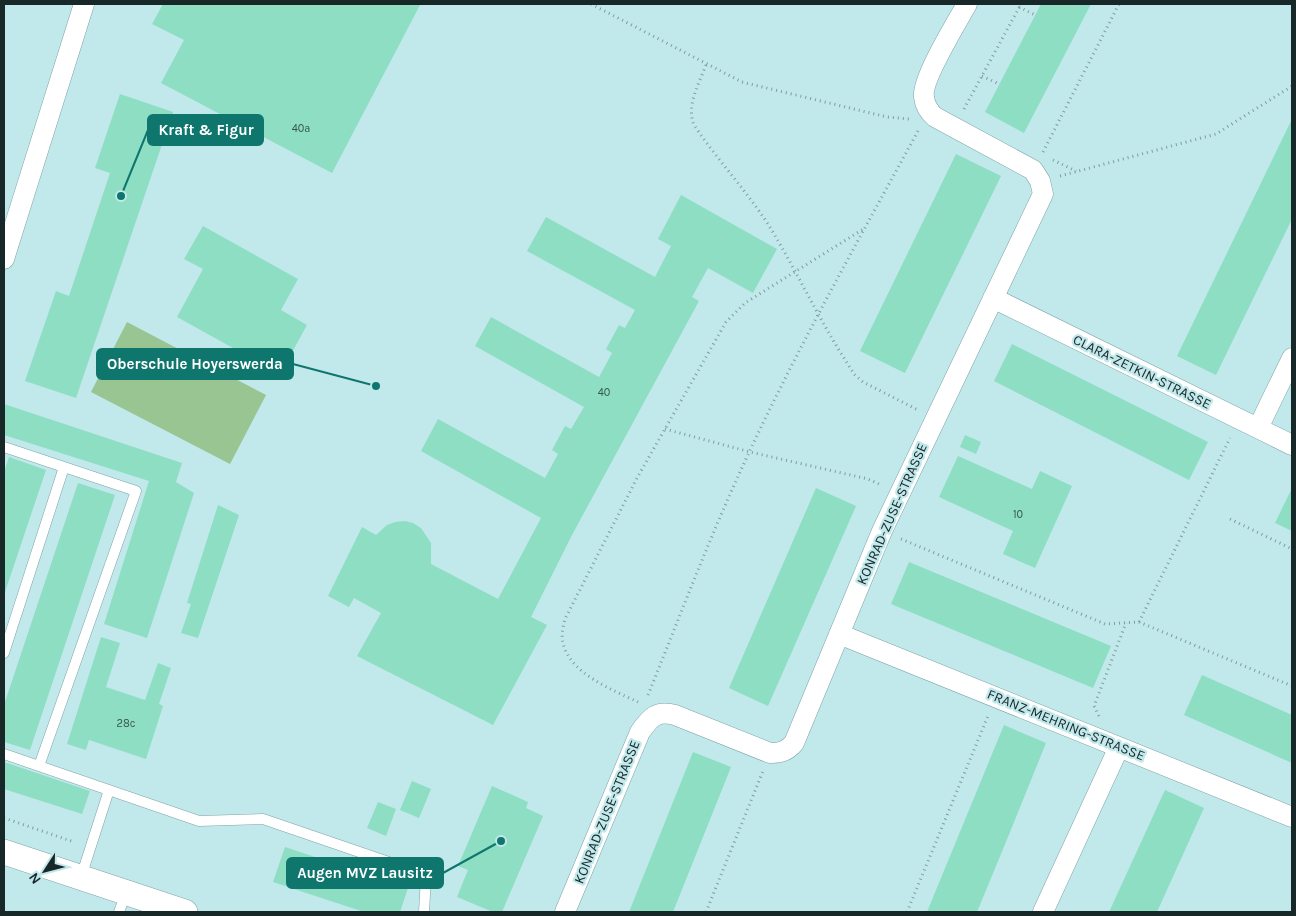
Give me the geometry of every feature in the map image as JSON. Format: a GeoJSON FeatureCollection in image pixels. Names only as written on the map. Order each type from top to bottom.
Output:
{"type":"FeatureCollection","features":[{"type":"Feature","properties":{"kind":"street"},"geometry":{"type":"LineString","coordinates":[[4,259],[84,4]]}},
{"type":"Feature","properties":{"kind":"street"},"geometry":{"type":"LineString","coordinates":[[968,4],[926,81],[923,96],[928,115],[1038,169]]}},
{"type":"Feature","properties":{"kind":"street","name":"KONRAD-ZUSE-STRASSE"},"geometry":{"type":"LineString","coordinates":[[770,753],[780,753],[794,743],[882,531],[1043,194],[1038,169]]}},
{"type":"Feature","properties":{"kind":"street","name":"CLARA-ZETKIN-STRASSE"},"geometry":{"type":"LineString","coordinates":[[992,298],[1292,444]]}},
{"type":"Feature","properties":{"kind":"street"},"geometry":{"type":"LineString","coordinates":[[1258,428],[1292,358]]}},
{"type":"Feature","properties":{"kind":"street","name":"FRANZ-MEHRING-STRASSE"},"geometry":{"type":"LineString","coordinates":[[839,634],[1292,817]]}},
{"type":"Feature","properties":{"kind":"street"},"geometry":{"type":"LineString","coordinates":[[652,709],[674,715],[770,753]]}},
{"type":"Feature","properties":{"kind":"street","name":"KONRAD-ZUSE-STRASSE"},"geometry":{"type":"LineString","coordinates":[[565,912],[640,732],[652,716],[652,709]]}},
{"type":"Feature","properties":{"kind":"street"},"geometry":{"type":"LineString","coordinates":[[1043,912],[1119,747]]}},
{"type":"Feature","properties":{"kind":"street"},"geometry":{"type":"LineString","coordinates":[[4,852],[81,878],[123,902],[185,912]]}},
{"type":"Feature","properties":{"kind":"lane"},"geometry":{"type":"LineString","coordinates":[[4,447],[136,491],[39,766]]}},
{"type":"Feature","properties":{"kind":"lane"},"geometry":{"type":"LineString","coordinates":[[4,653],[64,467]]}},
{"type":"Feature","properties":{"kind":"lane"},"geometry":{"type":"LineString","coordinates":[[4,754],[199,821],[262,818],[415,871],[426,877],[424,912]]}},
{"type":"Feature","properties":{"kind":"lane"},"geometry":{"type":"LineString","coordinates":[[81,878],[109,790]]}},
{"type":"Feature","properties":{"kind":"path"},"geometry":{"type":"LineString","coordinates":[[591,4],[742,82],[887,117],[928,115]]}},
{"type":"Feature","properties":{"kind":"path"},"geometry":{"type":"LineString","coordinates":[[1038,169],[1119,4]]}},
{"type":"Feature","properties":{"kind":"path"},"geometry":{"type":"LineString","coordinates":[[962,113],[1020,5],[1035,15]]}},
{"type":"Feature","properties":{"kind":"path"},"geometry":{"type":"LineString","coordinates":[[706,65],[689,114],[694,125],[744,189],[795,272],[854,375],[869,386],[935,419]]}},
{"type":"Feature","properties":{"kind":"path"},"geometry":{"type":"LineString","coordinates":[[982,76],[999,84]]}},
{"type":"Feature","properties":{"kind":"path"},"geometry":{"type":"LineString","coordinates":[[1038,169],[1077,171],[1216,134],[1292,86]]}},
{"type":"Feature","properties":{"kind":"path"},"geometry":{"type":"LineString","coordinates":[[865,228],[745,303],[726,322],[665,429],[565,619],[562,633],[563,643],[568,654],[587,674],[652,709],[719,519],[750,452],[865,228],[928,115]]}},
{"type":"Feature","properties":{"kind":"path"},"geometry":{"type":"LineString","coordinates":[[1038,169],[1077,171]]}},
{"type":"Feature","properties":{"kind":"path"},"geometry":{"type":"LineString","coordinates":[[1140,622],[1239,419]]}},
{"type":"Feature","properties":{"kind":"path"},"geometry":{"type":"LineString","coordinates":[[665,429],[750,452],[868,479],[900,493]]}},
{"type":"Feature","properties":{"kind":"path"},"geometry":{"type":"LineString","coordinates":[[1230,519],[1292,549]]}},
{"type":"Feature","properties":{"kind":"path"},"geometry":{"type":"LineString","coordinates":[[882,531],[1105,624],[1140,622],[1292,686]]}},
{"type":"Feature","properties":{"kind":"path"},"geometry":{"type":"LineString","coordinates":[[1097,738],[1104,723],[1094,706],[1126,623]]}},
{"type":"Feature","properties":{"kind":"path"},"geometry":{"type":"LineString","coordinates":[[907,912],[996,697]]}},
{"type":"Feature","properties":{"kind":"path"},"geometry":{"type":"LineString","coordinates":[[706,912],[770,753]]}},
{"type":"Feature","properties":{"kind":"path"},"geometry":{"type":"LineString","coordinates":[[4,818],[91,848]]}},
{"type":"Feature","properties":{"kind":"green space"},"geometry":{"type":"Polygon","coordinates":[[[127,322],[266,395],[230,464],[91,392],[127,322]]]}},
{"type":"Feature","properties":{"kind":"building"},"geometry":{"type":"Polygon","coordinates":[[[163,4],[420,5],[332,173],[161,83],[184,40],[152,24],[163,4]]]}},
{"type":"Feature","properties":{"kind":"building"},"geometry":{"type":"Polygon","coordinates":[[[1041,4],[1091,4],[1024,133],[985,112],[1041,4]]]}},
{"type":"Feature","properties":{"kind":"building"},"geometry":{"type":"Polygon","coordinates":[[[120,94],[173,112],[76,398],[25,381],[56,291],[69,296],[110,173],[95,168],[120,94]]]}},
{"type":"Feature","properties":{"kind":"building"},"geometry":{"type":"Polygon","coordinates":[[[1292,119],[1292,219],[1216,375],[1177,356],[1292,119]]]}},
{"type":"Feature","properties":{"kind":"building"},"geometry":{"type":"Polygon","coordinates":[[[956,154],[1001,176],[905,373],[860,351],[956,154]]]}},
{"type":"Feature","properties":{"kind":"building"},"geometry":{"type":"Polygon","coordinates":[[[681,195],[777,249],[753,293],[708,268],[692,297],[699,301],[572,535],[531,617],[547,625],[493,725],[357,656],[381,613],[354,598],[349,607],[328,596],[362,527],[376,535],[387,525],[395,522],[405,521],[413,523],[421,528],[431,543],[431,564],[498,599],[541,518],[421,451],[438,419],[545,478],[558,454],[552,450],[565,426],[571,429],[584,407],[475,346],[491,317],[599,377],[612,353],[606,349],[619,325],[625,328],[635,310],[527,251],[546,217],[655,277],[671,246],[658,239],[681,195]]]}},
{"type":"Feature","properties":{"kind":"building"},"geometry":{"type":"Polygon","coordinates":[[[203,226],[298,279],[281,310],[307,325],[280,374],[177,317],[203,269],[184,259],[203,226]]]}},
{"type":"Feature","properties":{"kind":"building"},"geometry":{"type":"Polygon","coordinates":[[[1012,344],[1208,442],[1189,480],[994,381],[1012,344]]]}},
{"type":"Feature","properties":{"kind":"building"},"geometry":{"type":"Polygon","coordinates":[[[4,404],[182,463],[176,482],[194,493],[147,638],[104,624],[149,481],[4,435],[4,404]]]}},
{"type":"Feature","properties":{"kind":"building"},"geometry":{"type":"Polygon","coordinates":[[[965,435],[981,442],[976,454],[960,447],[965,435]]]}},
{"type":"Feature","properties":{"kind":"building"},"geometry":{"type":"Polygon","coordinates":[[[958,456],[1032,489],[1040,471],[1072,486],[1035,568],[1003,554],[1013,531],[939,497],[958,456]]]}},
{"type":"Feature","properties":{"kind":"building"},"geometry":{"type":"Polygon","coordinates":[[[9,457],[46,470],[4,595],[4,472],[9,457]]]}},
{"type":"Feature","properties":{"kind":"building"},"geometry":{"type":"Polygon","coordinates":[[[78,483],[115,495],[30,750],[4,742],[4,705],[78,483]]]}},
{"type":"Feature","properties":{"kind":"building"},"geometry":{"type":"Polygon","coordinates":[[[816,488],[856,506],[768,706],[729,688],[816,488]]]}},
{"type":"Feature","properties":{"kind":"building"},"geometry":{"type":"Polygon","coordinates":[[[1292,488],[1292,531],[1275,523],[1292,488]]]}},
{"type":"Feature","properties":{"kind":"building"},"geometry":{"type":"Polygon","coordinates":[[[218,505],[239,515],[198,638],[181,633],[191,604],[187,603],[218,505]]]}},
{"type":"Feature","properties":{"kind":"building"},"geometry":{"type":"Polygon","coordinates":[[[909,562],[1111,646],[1093,688],[891,604],[909,562]]]}},
{"type":"Feature","properties":{"kind":"building"},"geometry":{"type":"Polygon","coordinates":[[[101,637],[120,643],[106,687],[145,700],[158,663],[171,668],[159,704],[163,706],[146,759],[89,740],[86,750],[67,744],[101,637]]]}},
{"type":"Feature","properties":{"kind":"building"},"geometry":{"type":"Polygon","coordinates":[[[1202,675],[1292,715],[1292,763],[1184,715],[1202,675]]]}},
{"type":"Feature","properties":{"kind":"building"},"geometry":{"type":"Polygon","coordinates":[[[1004,725],[1046,743],[1008,837],[977,912],[927,912],[1004,725]]]}},
{"type":"Feature","properties":{"kind":"building"},"geometry":{"type":"Polygon","coordinates":[[[693,752],[731,767],[673,912],[629,912],[693,752]]]}},
{"type":"Feature","properties":{"kind":"building"},"geometry":{"type":"Polygon","coordinates":[[[4,762],[90,791],[82,814],[4,789],[4,762]]]}},
{"type":"Feature","properties":{"kind":"building"},"geometry":{"type":"Polygon","coordinates":[[[412,781],[431,789],[419,818],[400,810],[412,781]]]}},
{"type":"Feature","properties":{"kind":"building"},"geometry":{"type":"Polygon","coordinates":[[[492,786],[528,802],[526,808],[543,816],[502,912],[493,912],[457,897],[468,870],[458,866],[492,786]]]}},
{"type":"Feature","properties":{"kind":"building"},"geometry":{"type":"Polygon","coordinates":[[[1165,790],[1204,808],[1157,912],[1109,912],[1165,790]]]}},
{"type":"Feature","properties":{"kind":"building"},"geometry":{"type":"Polygon","coordinates":[[[378,802],[396,809],[386,836],[367,828],[378,802]]]}},
{"type":"Feature","properties":{"kind":"building"},"geometry":{"type":"Polygon","coordinates":[[[285,847],[408,888],[400,912],[364,912],[273,882],[285,847]]]}},
{"type":"Feature","properties":{"kind":"place","name":"Kraft & Figur"},"geometry":{"type":"Point","coordinates":[121,196]}},
{"type":"Feature","properties":{"kind":"place","name":"Oberschule Hoyerswerda"},"geometry":{"type":"Point","coordinates":[376,386]}},
{"type":"Feature","properties":{"kind":"place","name":"Augen MVZ Lausitz"},"geometry":{"type":"Point","coordinates":[501,841]}}]}
